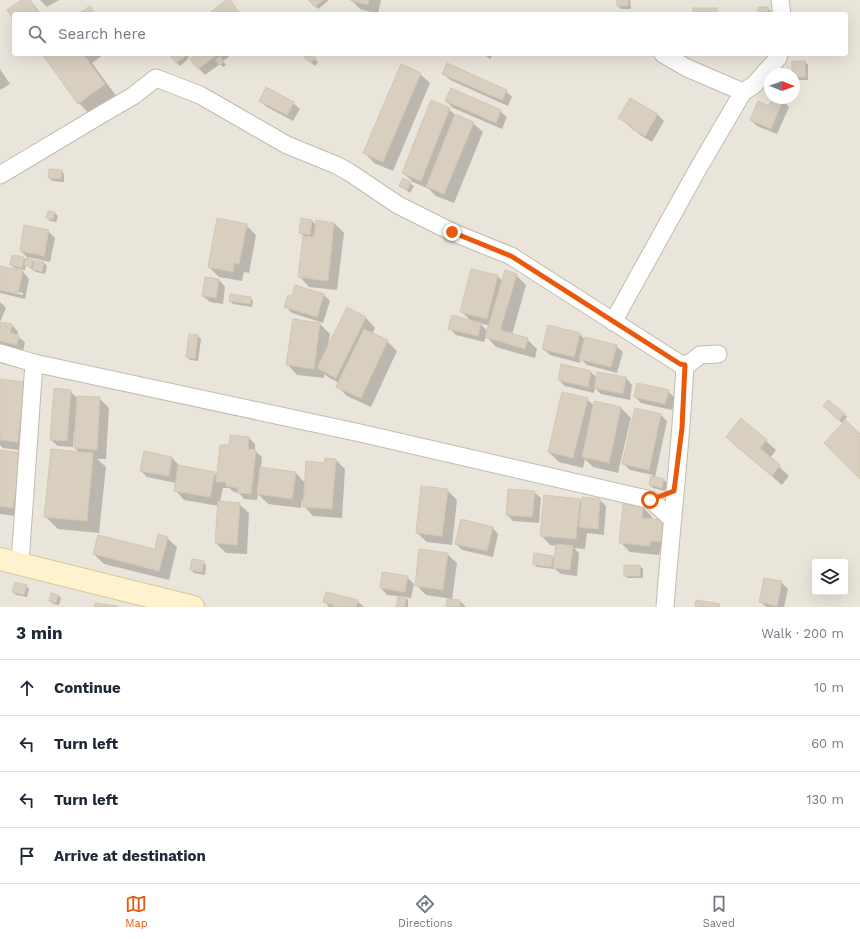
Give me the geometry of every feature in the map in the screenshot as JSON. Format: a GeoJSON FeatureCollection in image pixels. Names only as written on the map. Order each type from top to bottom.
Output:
{"type":"FeatureCollection","features":[{"type":"Feature","properties":{"kind":"main road"},"geometry":{"type":"LineString","coordinates":[[10,561],[193,607]]}},
{"type":"Feature","properties":{"kind":"street"},"geometry":{"type":"LineString","coordinates":[[780,0],[782,12]]}},
{"type":"Feature","properties":{"kind":"street"},"geometry":{"type":"LineString","coordinates":[[667,56],[687,68],[743,92]]}},
{"type":"Feature","properties":{"kind":"street"},"geometry":{"type":"LineString","coordinates":[[613,322],[695,174],[743,92],[754,85],[778,56]]}},
{"type":"Feature","properties":{"kind":"street"},"geometry":{"type":"LineString","coordinates":[[0,175],[133,96],[156,78],[200,95],[287,145],[336,165],[398,205],[452,232],[511,256],[680,364],[689,364],[700,355],[718,354]]}},
{"type":"Feature","properties":{"kind":"street"},"geometry":{"type":"LineString","coordinates":[[0,353],[34,363],[360,434],[650,500],[672,519]]}},
{"type":"Feature","properties":{"kind":"street"},"geometry":{"type":"LineString","coordinates":[[10,561],[34,363]]}},
{"type":"Feature","properties":{"kind":"street"},"geometry":{"type":"LineString","coordinates":[[665,607],[674,491],[682,428],[685,365]]}},
{"type":"Feature","properties":{"kind":"street"},"geometry":{"type":"LineString","coordinates":[[650,500],[674,491]]}},
{"type":"Feature","properties":{"kind":"shaded area"},"geometry":{"type":"Polygon","coordinates":[[[0,0],[860,0],[860,607],[0,607],[0,0]]]}},
{"type":"Feature","properties":{"kind":"building"},"geometry":{"type":"Polygon","coordinates":[[[21,0],[30,0],[38,12],[12,12],[12,18],[7,10],[21,0]]]}},
{"type":"Feature","properties":{"kind":"building"},"geometry":{"type":"Polygon","coordinates":[[[226,0],[230,0],[239,12],[211,12],[226,0]]]}},
{"type":"Feature","properties":{"kind":"building"},"geometry":{"type":"Polygon","coordinates":[[[308,0],[323,0],[315,7],[308,0]]]}},
{"type":"Feature","properties":{"kind":"building"},"geometry":{"type":"Polygon","coordinates":[[[350,0],[369,0],[368,5],[350,0]]]}},
{"type":"Feature","properties":{"kind":"building"},"geometry":{"type":"Polygon","coordinates":[[[617,0],[628,0],[628,6],[617,6],[617,0]]]}},
{"type":"Feature","properties":{"kind":"building"},"geometry":{"type":"Polygon","coordinates":[[[90,6],[94,12],[81,12],[90,6]]]}},
{"type":"Feature","properties":{"kind":"building"},"geometry":{"type":"Polygon","coordinates":[[[758,7],[768,7],[768,12],[758,12],[758,7]]]}},
{"type":"Feature","properties":{"kind":"building"},"geometry":{"type":"Polygon","coordinates":[[[693,8],[717,8],[717,12],[693,12],[693,8]]]}},
{"type":"Feature","properties":{"kind":"building"},"geometry":{"type":"Polygon","coordinates":[[[43,56],[84,56],[105,84],[78,104],[43,56]]]}},
{"type":"Feature","properties":{"kind":"building"},"geometry":{"type":"Polygon","coordinates":[[[172,56],[186,56],[176,63],[171,57],[172,56]]]}},
{"type":"Feature","properties":{"kind":"building"},"geometry":{"type":"Polygon","coordinates":[[[194,56],[215,56],[198,69],[190,59],[194,56]]]}},
{"type":"Feature","properties":{"kind":"building"},"geometry":{"type":"Polygon","coordinates":[[[220,56],[224,62],[219,65],[215,60],[220,56]]]}},
{"type":"Feature","properties":{"kind":"building"},"geometry":{"type":"Polygon","coordinates":[[[314,56],[316,58],[311,63],[304,57],[314,56]]]}},
{"type":"Feature","properties":{"kind":"building"},"geometry":{"type":"Polygon","coordinates":[[[792,61],[805,61],[805,77],[800,77],[800,68],[792,68],[792,61]]]}},
{"type":"Feature","properties":{"kind":"building"},"geometry":{"type":"Polygon","coordinates":[[[447,63],[507,90],[502,100],[442,74],[447,63]]]}},
{"type":"Feature","properties":{"kind":"building"},"geometry":{"type":"Polygon","coordinates":[[[401,64],[421,73],[383,162],[363,153],[401,64]]]}},
{"type":"Feature","properties":{"kind":"building"},"geometry":{"type":"Polygon","coordinates":[[[266,87],[294,102],[287,115],[259,101],[266,87]]]}},
{"type":"Feature","properties":{"kind":"building"},"geometry":{"type":"Polygon","coordinates":[[[451,88],[501,110],[496,123],[445,101],[451,88]]]}},
{"type":"Feature","properties":{"kind":"building"},"geometry":{"type":"Polygon","coordinates":[[[630,98],[658,114],[645,136],[632,129],[633,127],[618,118],[630,98]]]}},
{"type":"Feature","properties":{"kind":"building"},"geometry":{"type":"Polygon","coordinates":[[[431,100],[450,108],[421,181],[402,173],[431,100]]]}},
{"type":"Feature","properties":{"kind":"building"},"geometry":{"type":"Polygon","coordinates":[[[758,101],[769,106],[770,104],[781,104],[771,129],[750,120],[758,101]]]}},
{"type":"Feature","properties":{"kind":"building"},"geometry":{"type":"Polygon","coordinates":[[[455,114],[474,122],[444,194],[426,187],[455,114]]]}},
{"type":"Feature","properties":{"kind":"building"},"geometry":{"type":"Polygon","coordinates":[[[49,169],[62,170],[61,179],[48,178],[49,169]]]}},
{"type":"Feature","properties":{"kind":"building"},"geometry":{"type":"Polygon","coordinates":[[[403,178],[411,182],[407,190],[399,186],[403,178]]]}},
{"type":"Feature","properties":{"kind":"building"},"geometry":{"type":"Polygon","coordinates":[[[48,211],[55,212],[53,220],[46,218],[48,211]]]}},
{"type":"Feature","properties":{"kind":"building"},"geometry":{"type":"Polygon","coordinates":[[[217,218],[247,224],[239,264],[234,263],[233,272],[208,267],[217,218]]]}},
{"type":"Feature","properties":{"kind":"building"},"geometry":{"type":"Polygon","coordinates":[[[301,218],[312,220],[310,235],[299,233],[301,218]]]}},
{"type":"Feature","properties":{"kind":"building"},"geometry":{"type":"Polygon","coordinates":[[[316,220],[334,223],[328,281],[298,277],[303,236],[314,237],[316,220]]]}},
{"type":"Feature","properties":{"kind":"building"},"geometry":{"type":"Polygon","coordinates":[[[24,225],[49,230],[44,256],[20,251],[24,225]]]}},
{"type":"Feature","properties":{"kind":"building"},"geometry":{"type":"Polygon","coordinates":[[[12,255],[24,257],[22,268],[10,265],[12,255]]]}},
{"type":"Feature","properties":{"kind":"building"},"geometry":{"type":"Polygon","coordinates":[[[26,258],[33,259],[31,267],[24,265],[26,258]]]}},
{"type":"Feature","properties":{"kind":"building"},"geometry":{"type":"Polygon","coordinates":[[[35,260],[44,262],[42,272],[32,269],[35,260]]]}},
{"type":"Feature","properties":{"kind":"building"},"geometry":{"type":"Polygon","coordinates":[[[0,266],[23,271],[18,293],[0,289],[0,266]]]}},
{"type":"Feature","properties":{"kind":"building"},"geometry":{"type":"Polygon","coordinates":[[[471,269],[498,275],[487,319],[460,312],[471,269]]]}},
{"type":"Feature","properties":{"kind":"building"},"geometry":{"type":"Polygon","coordinates":[[[505,270],[517,274],[500,330],[528,338],[525,349],[485,337],[505,270]]]}},
{"type":"Feature","properties":{"kind":"building"},"geometry":{"type":"Polygon","coordinates":[[[205,277],[219,279],[216,298],[202,296],[205,277]]]}},
{"type":"Feature","properties":{"kind":"building"},"geometry":{"type":"Polygon","coordinates":[[[295,285],[324,294],[317,317],[284,307],[288,295],[292,296],[295,285]]]}},
{"type":"Feature","properties":{"kind":"building"},"geometry":{"type":"Polygon","coordinates":[[[230,294],[251,297],[250,304],[229,301],[230,294]]]}},
{"type":"Feature","properties":{"kind":"building"},"geometry":{"type":"Polygon","coordinates":[[[347,307],[366,317],[336,378],[317,368],[347,307]]]}},
{"type":"Feature","properties":{"kind":"building"},"geometry":{"type":"Polygon","coordinates":[[[452,315],[481,323],[478,336],[448,329],[452,315]]]}},
{"type":"Feature","properties":{"kind":"building"},"geometry":{"type":"Polygon","coordinates":[[[293,319],[320,323],[314,369],[286,365],[293,319]]]}},
{"type":"Feature","properties":{"kind":"building"},"geometry":{"type":"Polygon","coordinates":[[[0,322],[12,324],[10,333],[19,335],[17,345],[0,341],[0,322]]]}},
{"type":"Feature","properties":{"kind":"building"},"geometry":{"type":"Polygon","coordinates":[[[548,325],[580,333],[574,357],[542,349],[548,325]]]}},
{"type":"Feature","properties":{"kind":"building"},"geometry":{"type":"Polygon","coordinates":[[[364,329],[388,340],[361,398],[336,387],[364,329]]]}},
{"type":"Feature","properties":{"kind":"building"},"geometry":{"type":"Polygon","coordinates":[[[189,334],[198,335],[195,359],[186,357],[189,334]]]}},
{"type":"Feature","properties":{"kind":"building"},"geometry":{"type":"Polygon","coordinates":[[[585,337],[617,345],[611,367],[579,359],[585,337]]]}},
{"type":"Feature","properties":{"kind":"building"},"geometry":{"type":"Polygon","coordinates":[[[561,364],[591,371],[588,387],[558,380],[561,364]]]}},
{"type":"Feature","properties":{"kind":"building"},"geometry":{"type":"Polygon","coordinates":[[[597,372],[626,377],[623,394],[594,388],[597,372]]]}},
{"type":"Feature","properties":{"kind":"building"},"geometry":{"type":"Polygon","coordinates":[[[0,379],[24,382],[18,442],[0,440],[0,379]]]}},
{"type":"Feature","properties":{"kind":"building"},"geometry":{"type":"Polygon","coordinates":[[[637,383],[669,390],[665,404],[634,397],[637,383]]]}},
{"type":"Feature","properties":{"kind":"building"},"geometry":{"type":"Polygon","coordinates":[[[54,388],[71,390],[67,441],[50,440],[54,388]]]}},
{"type":"Feature","properties":{"kind":"building"},"geometry":{"type":"Polygon","coordinates":[[[562,392],[588,398],[573,458],[548,452],[562,392]]]}},
{"type":"Feature","properties":{"kind":"building"},"geometry":{"type":"Polygon","coordinates":[[[77,396],[100,397],[97,450],[74,448],[77,396]]]}},
{"type":"Feature","properties":{"kind":"building"},"geometry":{"type":"Polygon","coordinates":[[[828,400],[845,414],[839,420],[823,406],[828,400]]]}},
{"type":"Feature","properties":{"kind":"building"},"geometry":{"type":"Polygon","coordinates":[[[594,401],[621,407],[609,463],[582,457],[594,401]]]}},
{"type":"Feature","properties":{"kind":"building"},"geometry":{"type":"Polygon","coordinates":[[[635,408],[661,414],[649,470],[622,464],[635,408]]]}},
{"type":"Feature","properties":{"kind":"building"},"geometry":{"type":"Polygon","coordinates":[[[741,418],[767,440],[760,448],[780,465],[772,476],[726,437],[741,418]]]}},
{"type":"Feature","properties":{"kind":"building"},"geometry":{"type":"Polygon","coordinates":[[[846,420],[860,434],[860,479],[824,443],[846,420]]]}},
{"type":"Feature","properties":{"kind":"building"},"geometry":{"type":"Polygon","coordinates":[[[230,435],[249,437],[248,449],[256,450],[251,494],[237,493],[238,488],[226,486],[226,482],[216,482],[220,445],[229,445],[230,435]]]}},
{"type":"Feature","properties":{"kind":"building"},"geometry":{"type":"Polygon","coordinates":[[[51,449],[93,453],[87,521],[44,517],[51,449]]]}},
{"type":"Feature","properties":{"kind":"building"},"geometry":{"type":"Polygon","coordinates":[[[0,450],[21,453],[13,508],[0,506],[0,450]]]}},
{"type":"Feature","properties":{"kind":"building"},"geometry":{"type":"Polygon","coordinates":[[[144,451],[172,457],[169,476],[140,471],[144,451]]]}},
{"type":"Feature","properties":{"kind":"building"},"geometry":{"type":"Polygon","coordinates":[[[325,458],[336,459],[332,509],[303,507],[306,461],[324,463],[325,458]]]}},
{"type":"Feature","properties":{"kind":"building"},"geometry":{"type":"Polygon","coordinates":[[[178,465],[215,472],[210,497],[174,491],[178,465]]]}},
{"type":"Feature","properties":{"kind":"building"},"geometry":{"type":"Polygon","coordinates":[[[260,467],[296,472],[292,499],[257,494],[260,467]]]}},
{"type":"Feature","properties":{"kind":"building"},"geometry":{"type":"Polygon","coordinates":[[[651,476],[664,479],[662,488],[649,485],[651,476]]]}},
{"type":"Feature","properties":{"kind":"building"},"geometry":{"type":"Polygon","coordinates":[[[421,486],[448,489],[442,536],[416,533],[421,486]]]}},
{"type":"Feature","properties":{"kind":"building"},"geometry":{"type":"Polygon","coordinates":[[[508,489],[535,491],[532,517],[506,515],[508,489]]]}},
{"type":"Feature","properties":{"kind":"building"},"geometry":{"type":"Polygon","coordinates":[[[544,495],[580,499],[576,539],[540,536],[544,495]]]}},
{"type":"Feature","properties":{"kind":"building"},"geometry":{"type":"Polygon","coordinates":[[[582,497],[600,499],[598,529],[579,527],[582,497]]]}},
{"type":"Feature","properties":{"kind":"building"},"geometry":{"type":"Polygon","coordinates":[[[218,501],[240,503],[237,545],[215,543],[218,501]]]}},
{"type":"Feature","properties":{"kind":"building"},"geometry":{"type":"Polygon","coordinates":[[[623,504],[643,506],[642,518],[663,520],[663,542],[650,541],[650,546],[619,543],[623,504]]]}},
{"type":"Feature","properties":{"kind":"building"},"geometry":{"type":"Polygon","coordinates":[[[461,519],[493,527],[487,551],[455,544],[461,519]]]}},
{"type":"Feature","properties":{"kind":"building"},"geometry":{"type":"Polygon","coordinates":[[[158,534],[168,537],[159,571],[93,554],[98,535],[155,549],[158,534]]]}},
{"type":"Feature","properties":{"kind":"building"},"geometry":{"type":"Polygon","coordinates":[[[556,544],[573,546],[570,570],[553,568],[556,544]]]}},
{"type":"Feature","properties":{"kind":"building"},"geometry":{"type":"Polygon","coordinates":[[[419,549],[448,553],[443,590],[415,586],[419,549]]]}},
{"type":"Feature","properties":{"kind":"building"},"geometry":{"type":"Polygon","coordinates":[[[534,553],[553,556],[551,567],[533,564],[534,553]]]}},
{"type":"Feature","properties":{"kind":"building"},"geometry":{"type":"Polygon","coordinates":[[[192,559],[204,561],[202,572],[190,570],[192,559]]]}},
{"type":"Feature","properties":{"kind":"building"},"geometry":{"type":"Polygon","coordinates":[[[624,565],[640,565],[640,576],[624,576],[624,565]]]}},
{"type":"Feature","properties":{"kind":"building"},"geometry":{"type":"Polygon","coordinates":[[[382,572],[408,576],[405,592],[380,588],[382,572]]]}},
{"type":"Feature","properties":{"kind":"building"},"geometry":{"type":"Polygon","coordinates":[[[764,578],[782,581],[777,606],[759,602],[764,578]]]}},
{"type":"Feature","properties":{"kind":"building"},"geometry":{"type":"Polygon","coordinates":[[[15,582],[27,585],[24,595],[12,592],[15,582]]]}},
{"type":"Feature","properties":{"kind":"building"},"geometry":{"type":"Polygon","coordinates":[[[326,592],[358,600],[356,607],[333,607],[334,605],[323,602],[326,592]]]}},
{"type":"Feature","properties":{"kind":"building"},"geometry":{"type":"Polygon","coordinates":[[[51,593],[58,595],[56,603],[49,601],[51,593]]]}},
{"type":"Feature","properties":{"kind":"building"},"geometry":{"type":"Polygon","coordinates":[[[398,596],[406,597],[405,607],[396,607],[398,596]]]}},
{"type":"Feature","properties":{"kind":"building"},"geometry":{"type":"Polygon","coordinates":[[[447,599],[460,600],[460,607],[446,607],[447,599]]]}},
{"type":"Feature","properties":{"kind":"building"},"geometry":{"type":"Polygon","coordinates":[[[696,600],[720,604],[719,607],[695,607],[696,600]]]}},
{"type":"Feature","properties":{"kind":"building"},"geometry":{"type":"Polygon","coordinates":[[[95,603],[117,606],[117,607],[94,607],[95,603]]]}},
{"type":"Feature","properties":{"kind":"route"},"geometry":{"type":"LineString","coordinates":[[452,232],[511,256],[651,346],[680,364],[685,365],[682,428],[674,491],[650,500]]}}]}
